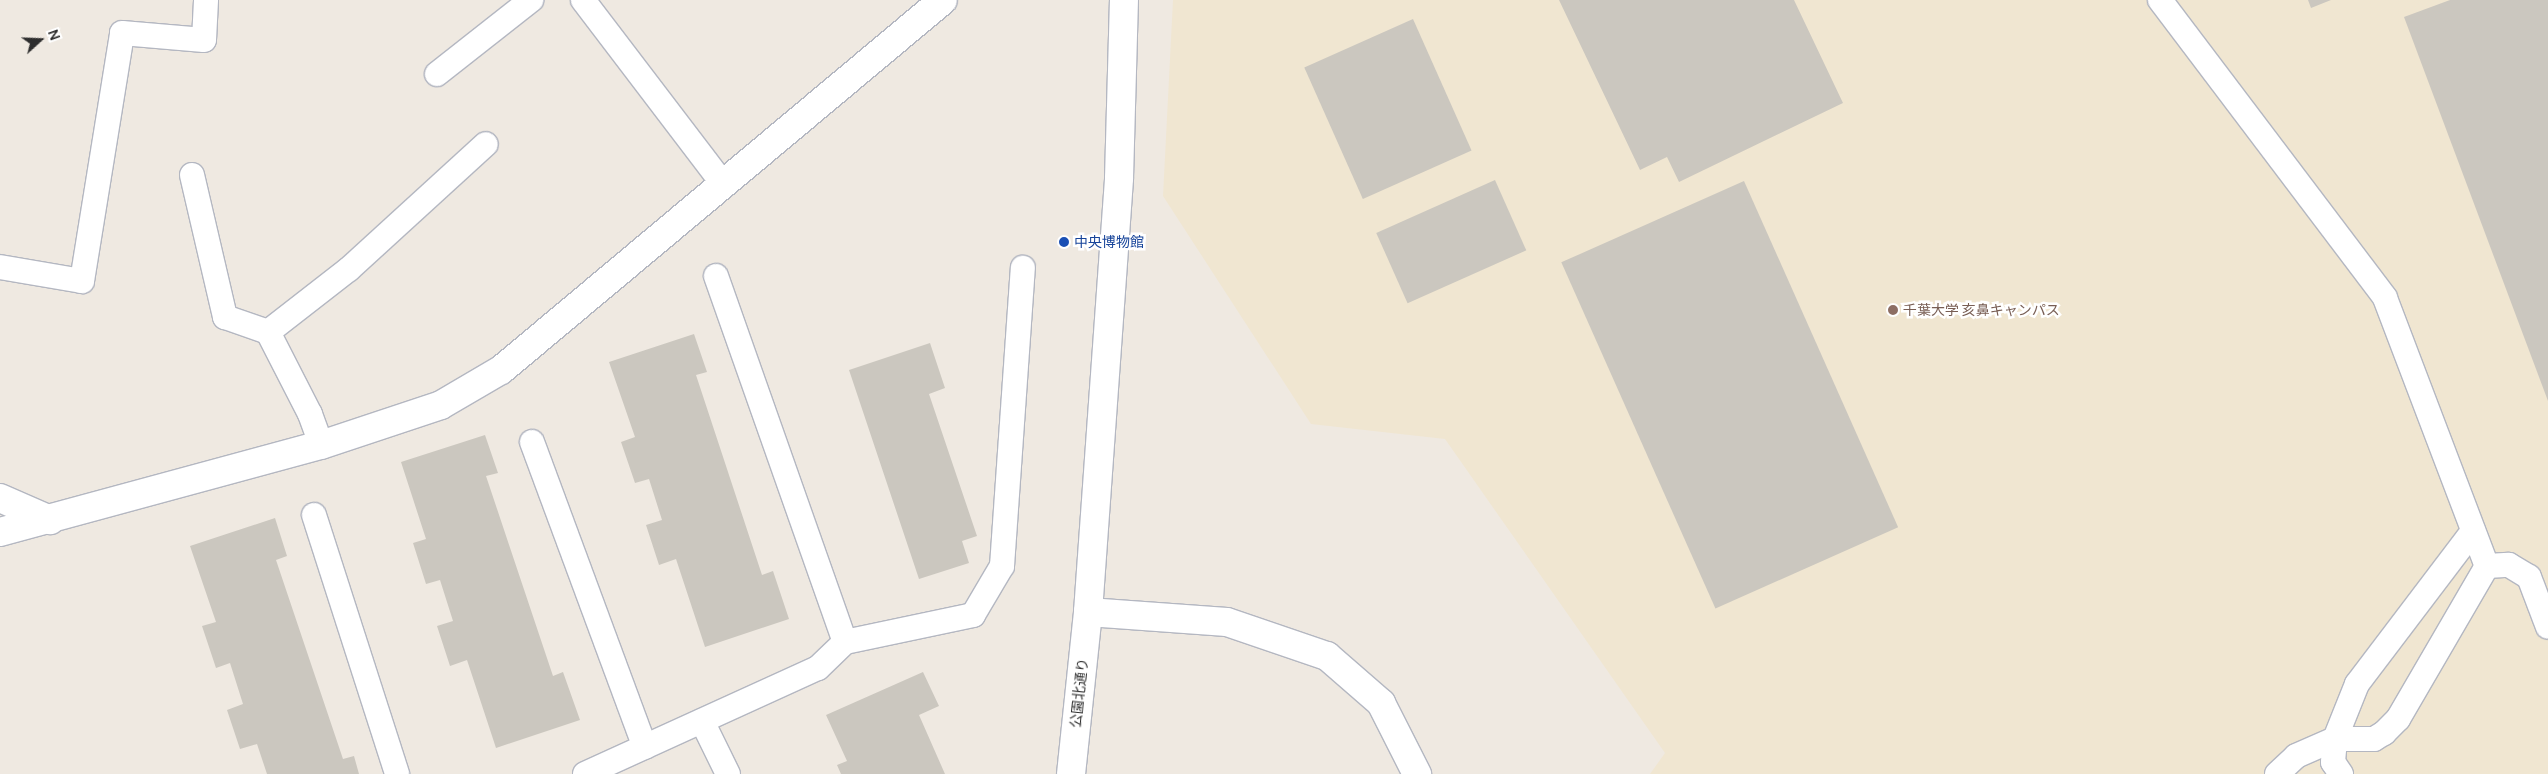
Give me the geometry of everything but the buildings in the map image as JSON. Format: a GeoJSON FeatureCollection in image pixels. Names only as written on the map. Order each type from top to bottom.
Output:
{"type":"FeatureCollection","features":[{"type":"Feature","properties":{"kind":"street"},"geometry":{"type":"LineString","coordinates":[[0,532],[321,445],[442,405],[500,370],[724,185],[943,0]]}},
{"type":"Feature","properties":{"kind":"street","name":"公園北通り"},"geometry":{"type":"LineString","coordinates":[[1071,774],[1088,612],[1119,178],[1124,0]]}},
{"type":"Feature","properties":{"kind":"street"},"geometry":{"type":"LineString","coordinates":[[0,498],[50,520]]}},
{"type":"Feature","properties":{"kind":"street"},"geometry":{"type":"LineString","coordinates":[[1088,612],[1226,622],[1327,656],[1381,703],[1417,774]]}},
{"type":"Feature","properties":{"kind":"lane"},"geometry":{"type":"LineString","coordinates":[[0,267],[82,281],[122,33],[204,40],[206,0]]}},
{"type":"Feature","properties":{"kind":"lane"},"geometry":{"type":"LineString","coordinates":[[437,74],[531,0]]}},
{"type":"Feature","properties":{"kind":"lane"},"geometry":{"type":"LineString","coordinates":[[582,0],[724,185]]}},
{"type":"Feature","properties":{"kind":"lane"},"geometry":{"type":"LineString","coordinates":[[2160,0],[2385,298],[2487,566]]}},
{"type":"Feature","properties":{"kind":"lane"},"geometry":{"type":"LineString","coordinates":[[268,332],[349,269],[486,144]]}},
{"type":"Feature","properties":{"kind":"lane"},"geometry":{"type":"LineString","coordinates":[[192,175],[225,317],[268,332],[310,414],[321,445]]}},
{"type":"Feature","properties":{"kind":"lane"},"geometry":{"type":"LineString","coordinates":[[585,774],[818,668],[845,642],[973,615],[1002,566],[1023,268]]}},
{"type":"Feature","properties":{"kind":"lane"},"geometry":{"type":"LineString","coordinates":[[716,276],[845,642]]}},
{"type":"Feature","properties":{"kind":"lane"},"geometry":{"type":"LineString","coordinates":[[532,442],[645,747]]}},
{"type":"Feature","properties":{"kind":"lane"},"geometry":{"type":"LineString","coordinates":[[314,515],[397,774]]}},
{"type":"Feature","properties":{"kind":"lane"},"geometry":{"type":"LineString","coordinates":[[2341,774],[2333,762],[2335,740],[2357,684],[2474,531]]}},
{"type":"Feature","properties":{"kind":"lane"},"geometry":{"type":"LineString","coordinates":[[2487,566],[2509,565],[2529,577],[2548,627]]}},
{"type":"Feature","properties":{"kind":"lane"},"geometry":{"type":"LineString","coordinates":[[2277,774],[2296,756],[2335,740],[2374,739],[2398,719],[2487,566]]}},
{"type":"Feature","properties":{"kind":"lane"},"geometry":{"type":"LineString","coordinates":[[702,721],[728,774]]}},
{"type":"Feature","properties":{"kind":"shaded area","name":"千葉大学 亥鼻キャンパス"},"geometry":{"type":"Polygon","coordinates":[[[1173,0],[2548,0],[2548,774],[1650,774],[1665,753],[1445,439],[1311,424],[1163,196],[1173,0]]]}},
{"type":"Feature","properties":{"kind":"place","name":"中央博物館"},"geometry":{"type":"Point","coordinates":[1064,242]}},
{"type":"Feature","properties":{"kind":"place","name":"千葉大学 亥鼻キャンパス"},"geometry":{"type":"Point","coordinates":[1893,310]}}]}
